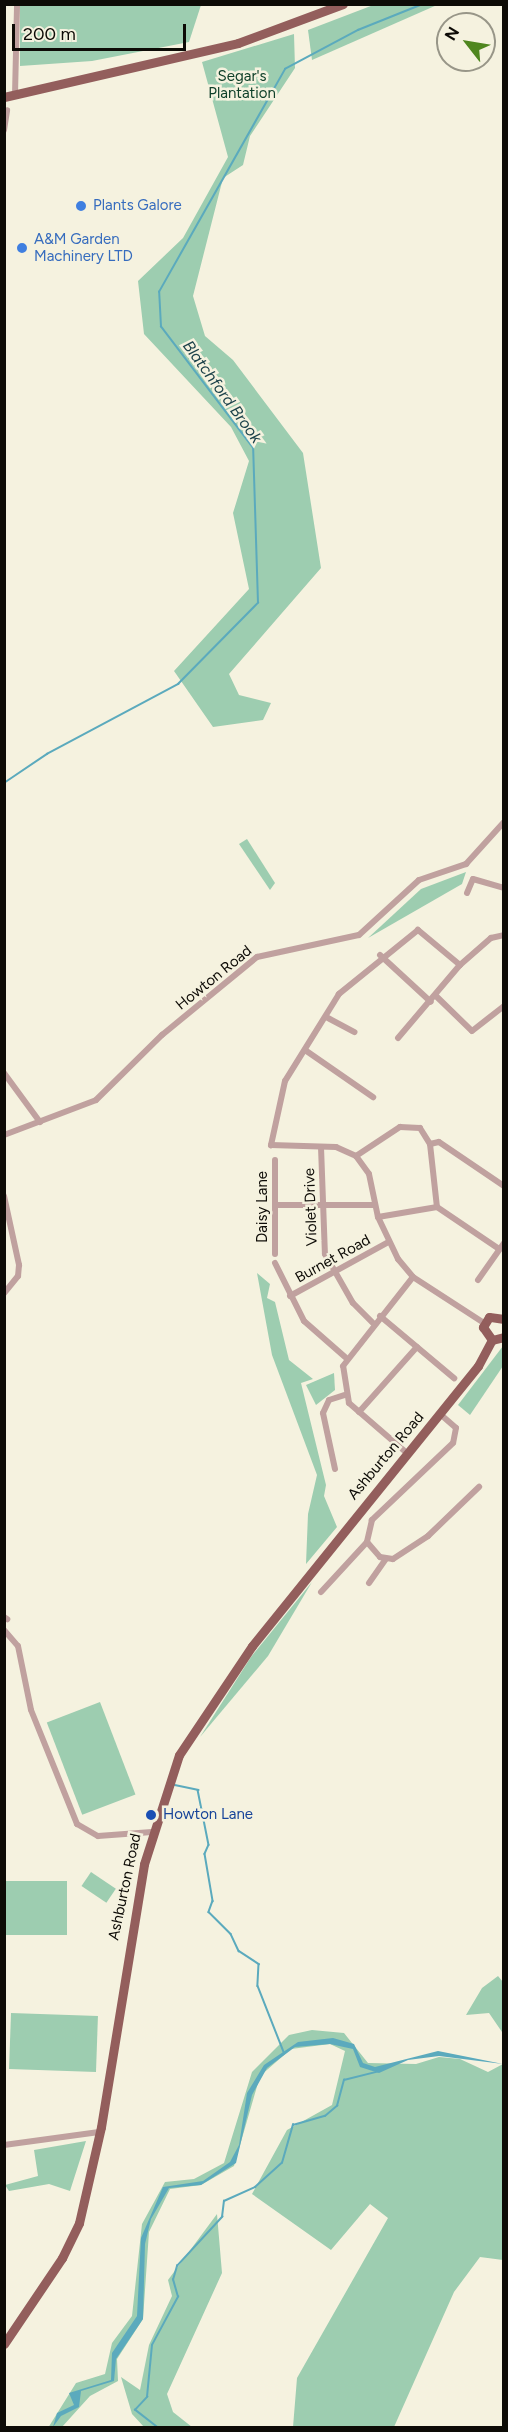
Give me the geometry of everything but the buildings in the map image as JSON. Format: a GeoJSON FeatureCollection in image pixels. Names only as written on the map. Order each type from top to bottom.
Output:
{"type":"FeatureCollection","features":[{"type":"Feature","properties":{"kind":"main road"},"geometry":{"type":"LineString","coordinates":[[4,97],[238,43],[343,4]]}},
{"type":"Feature","properties":{"kind":"main road"},"geometry":{"type":"LineString","coordinates":[[503,1318],[493,1316],[484,1323],[492,1340],[504,1337]]}},
{"type":"Feature","properties":{"kind":"main road","name":"Ashburton Road"},"geometry":{"type":"LineString","coordinates":[[4,2344],[62,2258],[79,2223],[99,2132],[152,1832],[179,1755],[223,1684],[440,1414],[492,1340]]}},
{"type":"Feature","properties":{"kind":"street"},"geometry":{"type":"LineString","coordinates":[[15,96],[16,4]]}},
{"type":"Feature","properties":{"kind":"street"},"geometry":{"type":"LineString","coordinates":[[4,130],[7,110]]}},
{"type":"Feature","properties":{"kind":"street","name":"Howton Road"},"geometry":{"type":"LineString","coordinates":[[4,1135],[109,1092],[162,1035],[257,957],[360,935],[419,880],[466,864],[504,822]]}},
{"type":"Feature","properties":{"kind":"street"},"geometry":{"type":"LineString","coordinates":[[467,893],[473,879],[504,888]]}},
{"type":"Feature","properties":{"kind":"street"},"geometry":{"type":"LineString","coordinates":[[460,965],[420,930],[380,955],[339,994],[328,1018],[285,1081],[273,1118],[272,1145],[321,1147],[357,1156],[369,1173],[378,1217],[387,1243],[413,1277],[484,1323]]}},
{"type":"Feature","properties":{"kind":"street"},"geometry":{"type":"LineString","coordinates":[[398,1038],[431,1002],[460,965],[490,938],[504,935]]}},
{"type":"Feature","properties":{"kind":"street"},"geometry":{"type":"LineString","coordinates":[[380,955],[431,1002]]}},
{"type":"Feature","properties":{"kind":"street"},"geometry":{"type":"LineString","coordinates":[[436,996],[472,1031],[504,1006]]}},
{"type":"Feature","properties":{"kind":"street"},"geometry":{"type":"LineString","coordinates":[[328,1018],[354,1032]]}},
{"type":"Feature","properties":{"kind":"street"},"geometry":{"type":"LineString","coordinates":[[305,1050],[373,1097]]}},
{"type":"Feature","properties":{"kind":"street"},"geometry":{"type":"LineString","coordinates":[[4,1073],[40,1122]]}},
{"type":"Feature","properties":{"kind":"street"},"geometry":{"type":"LineString","coordinates":[[357,1156],[407,1125],[420,1128],[430,1144],[437,1207]]}},
{"type":"Feature","properties":{"kind":"street"},"geometry":{"type":"LineString","coordinates":[[430,1144],[438,1142],[504,1186]]}},
{"type":"Feature","properties":{"kind":"street","name":"Violet Drive"},"geometry":{"type":"LineString","coordinates":[[321,1147],[322,1243],[334,1272],[373,1323]]}},
{"type":"Feature","properties":{"kind":"street","name":"Daisy Lane"},"geometry":{"type":"LineString","coordinates":[[275,1160],[275,1254]]}},
{"type":"Feature","properties":{"kind":"street"},"geometry":{"type":"LineString","coordinates":[[4,1196],[19,1264],[18,1276],[4,1293]]}},
{"type":"Feature","properties":{"kind":"street"},"geometry":{"type":"LineString","coordinates":[[275,1205],[375,1205]]}},
{"type":"Feature","properties":{"kind":"street"},"geometry":{"type":"LineString","coordinates":[[378,1217],[437,1207],[502,1246],[478,1280]]}},
{"type":"Feature","properties":{"kind":"street","name":"Burnet Road"},"geometry":{"type":"LineString","coordinates":[[290,1296],[387,1243]]}},
{"type":"Feature","properties":{"kind":"street","name":"Daisy Lane"},"geometry":{"type":"LineString","coordinates":[[275,1263],[290,1296],[315,1335],[345,1357]]}},
{"type":"Feature","properties":{"kind":"street"},"geometry":{"type":"LineString","coordinates":[[408,1454],[359,1412],[344,1395],[345,1357],[413,1277]]}},
{"type":"Feature","properties":{"kind":"street"},"geometry":{"type":"LineString","coordinates":[[380,1316],[454,1378]]}},
{"type":"Feature","properties":{"kind":"street"},"geometry":{"type":"LineString","coordinates":[[359,1412],[417,1347]]}},
{"type":"Feature","properties":{"kind":"street"},"geometry":{"type":"LineString","coordinates":[[335,1469],[323,1413],[329,1400],[344,1395]]}},
{"type":"Feature","properties":{"kind":"street"},"geometry":{"type":"LineString","coordinates":[[321,1592],[367,1542],[372,1521],[453,1443],[456,1428],[440,1414]]}},
{"type":"Feature","properties":{"kind":"street"},"geometry":{"type":"LineString","coordinates":[[356,1491],[395,1444]]}},
{"type":"Feature","properties":{"kind":"street"},"geometry":{"type":"LineString","coordinates":[[369,1582],[386,1559],[428,1536],[479,1487]]}},
{"type":"Feature","properties":{"kind":"street"},"geometry":{"type":"LineString","coordinates":[[367,1542],[386,1559]]}},
{"type":"Feature","properties":{"kind":"street"},"geometry":{"type":"LineString","coordinates":[[4,1630],[18,1646],[31,1710],[77,1824],[98,1836],[152,1832]]}},
{"type":"Feature","properties":{"kind":"street"},"geometry":{"type":"LineString","coordinates":[[4,2145],[99,2132]]}},
{"type":"Feature","properties":{"kind":"green space"},"geometry":{"type":"Polygon","coordinates":[[[376,4],[437,5],[312,60],[308,30],[376,4]]]}},
{"type":"Feature","properties":{"kind":"green space"},"geometry":{"type":"Polygon","coordinates":[[[20,5],[201,5],[189,42],[92,61],[20,66],[20,5]]]}},
{"type":"Feature","properties":{"kind":"green space","name":"Segar's Plantation"},"geometry":{"type":"Polygon","coordinates":[[[294,34],[295,68],[250,136],[243,165],[223,178],[193,296],[205,336],[233,360],[303,453],[321,568],[229,674],[239,695],[271,703],[263,720],[213,727],[174,671],[249,589],[233,513],[249,461],[231,427],[144,334],[138,281],[183,238],[228,157],[202,62],[294,34]]]}},
{"type":"Feature","properties":{"kind":"green space"},"geometry":{"type":"Polygon","coordinates":[[[247,839],[275,883],[270,890],[239,844],[247,839]]]}},
{"type":"Feature","properties":{"kind":"green space"},"geometry":{"type":"Polygon","coordinates":[[[466,872],[462,884],[368,938],[421,889],[466,872]]]}},
{"type":"Feature","properties":{"kind":"green space"},"geometry":{"type":"Polygon","coordinates":[[[257,1273],[270,1284],[267,1298],[275,1302],[289,1360],[313,1379],[301,1383],[326,1485],[324,1496],[337,1527],[306,1564],[308,1514],[317,1475],[272,1355],[257,1273]]]}},
{"type":"Feature","properties":{"kind":"green space"},"geometry":{"type":"Polygon","coordinates":[[[503,1346],[503,1366],[470,1415],[458,1405],[503,1346]]]}},
{"type":"Feature","properties":{"kind":"green space"},"geometry":{"type":"Polygon","coordinates":[[[334,1373],[335,1390],[316,1405],[306,1385],[334,1373]]]}},
{"type":"Feature","properties":{"kind":"green space"},"geometry":{"type":"Polygon","coordinates":[[[312,1582],[268,1656],[200,1737],[251,1657],[312,1582]]]}},
{"type":"Feature","properties":{"kind":"green space"},"geometry":{"type":"Polygon","coordinates":[[[100,1702],[135,1794],[82,1815],[47,1722],[100,1702]]]}},
{"type":"Feature","properties":{"kind":"green space"},"geometry":{"type":"Polygon","coordinates":[[[91,1872],[116,1889],[106,1903],[81,1886],[91,1872]]]}},
{"type":"Feature","properties":{"kind":"green space"},"geometry":{"type":"Polygon","coordinates":[[[5,1881],[67,1881],[67,1935],[5,1935],[5,1881]]]}},
{"type":"Feature","properties":{"kind":"green space"},"geometry":{"type":"Polygon","coordinates":[[[498,1976],[503,1982],[502,2032],[489,2013],[466,2015],[482,1988],[498,1976]]]}},
{"type":"Feature","properties":{"kind":"green space"},"geometry":{"type":"Polygon","coordinates":[[[11,2013],[98,2016],[96,2072],[9,2069],[11,2013]]]}},
{"type":"Feature","properties":{"kind":"green space"},"geometry":{"type":"Polygon","coordinates":[[[312,2030],[344,2033],[368,2063],[416,2064],[439,2057],[460,2059],[488,2072],[503,2064],[503,2260],[480,2257],[454,2292],[394,2427],[293,2427],[297,2378],[388,2218],[370,2204],[331,2250],[252,2194],[287,2130],[332,2105],[345,2051],[330,2044],[291,2049],[260,2076],[234,2166],[201,2185],[170,2189],[149,2232],[143,2319],[117,2359],[118,2381],[90,2396],[62,2427],[48,2428],[76,2383],[105,2374],[112,2343],[132,2316],[142,2224],[165,2182],[194,2179],[224,2163],[252,2072],[289,2035],[312,2030]]]}},
{"type":"Feature","properties":{"kind":"green space"},"geometry":{"type":"Polygon","coordinates":[[[86,2141],[70,2191],[49,2184],[9,2191],[5,2185],[38,2176],[34,2150],[86,2141]]]}},
{"type":"Feature","properties":{"kind":"green space"},"geometry":{"type":"Polygon","coordinates":[[[217,2214],[222,2273],[167,2394],[173,2412],[192,2427],[144,2427],[132,2414],[121,2377],[140,2390],[149,2345],[172,2296],[168,2280],[217,2214]]]}},
{"type":"Feature","properties":{"kind":"water"},"geometry":{"type":"Polygon","coordinates":[[[333,2038],[354,2044],[363,2063],[375,2067],[438,2051],[503,2064],[439,2056],[408,2060],[379,2073],[360,2067],[353,2049],[330,2044],[295,2047],[267,2068],[252,2095],[236,2163],[201,2185],[169,2188],[151,2219],[145,2244],[143,2319],[116,2359],[114,2381],[81,2391],[79,2407],[61,2416],[53,2427],[57,2413],[74,2405],[69,2393],[111,2380],[112,2353],[137,2316],[141,2238],[163,2187],[203,2181],[230,2162],[239,2145],[247,2093],[264,2065],[298,2042],[333,2038]]]}},
{"type":"Feature","properties":{"kind":"waterway","name":"Blatchford Brook"},"geometry":{"type":"LineString","coordinates":[[4,783],[47,754],[178,684],[258,603],[253,448],[161,327],[159,292],[285,69],[358,30],[423,4]]}},
{"type":"Feature","properties":{"kind":"waterway"},"geometry":{"type":"LineString","coordinates":[[175,1785],[198,1790],[209,1845],[205,1854],[213,1901],[209,1912],[231,1934],[239,1951],[259,1964],[258,1986],[284,2052]]}},
{"type":"Feature","properties":{"kind":"waterway"},"geometry":{"type":"LineString","coordinates":[[158,2428],[135,2410],[147,2397],[152,2345],[178,2297],[173,2280],[177,2266],[222,2217],[224,2201],[255,2187],[282,2163],[293,2125],[325,2116],[337,2106],[344,2080],[377,2072]]}},
{"type":"Feature","properties":{"kind":"place","name":"Plants Galore"},"geometry":{"type":"Point","coordinates":[81,206]}},
{"type":"Feature","properties":{"kind":"place","name":"A&M Garden Machinery LTD"},"geometry":{"type":"Point","coordinates":[22,248]}},
{"type":"Feature","properties":{"kind":"place","name":"Howton Lane"},"geometry":{"type":"Point","coordinates":[151,1815]}}]}
